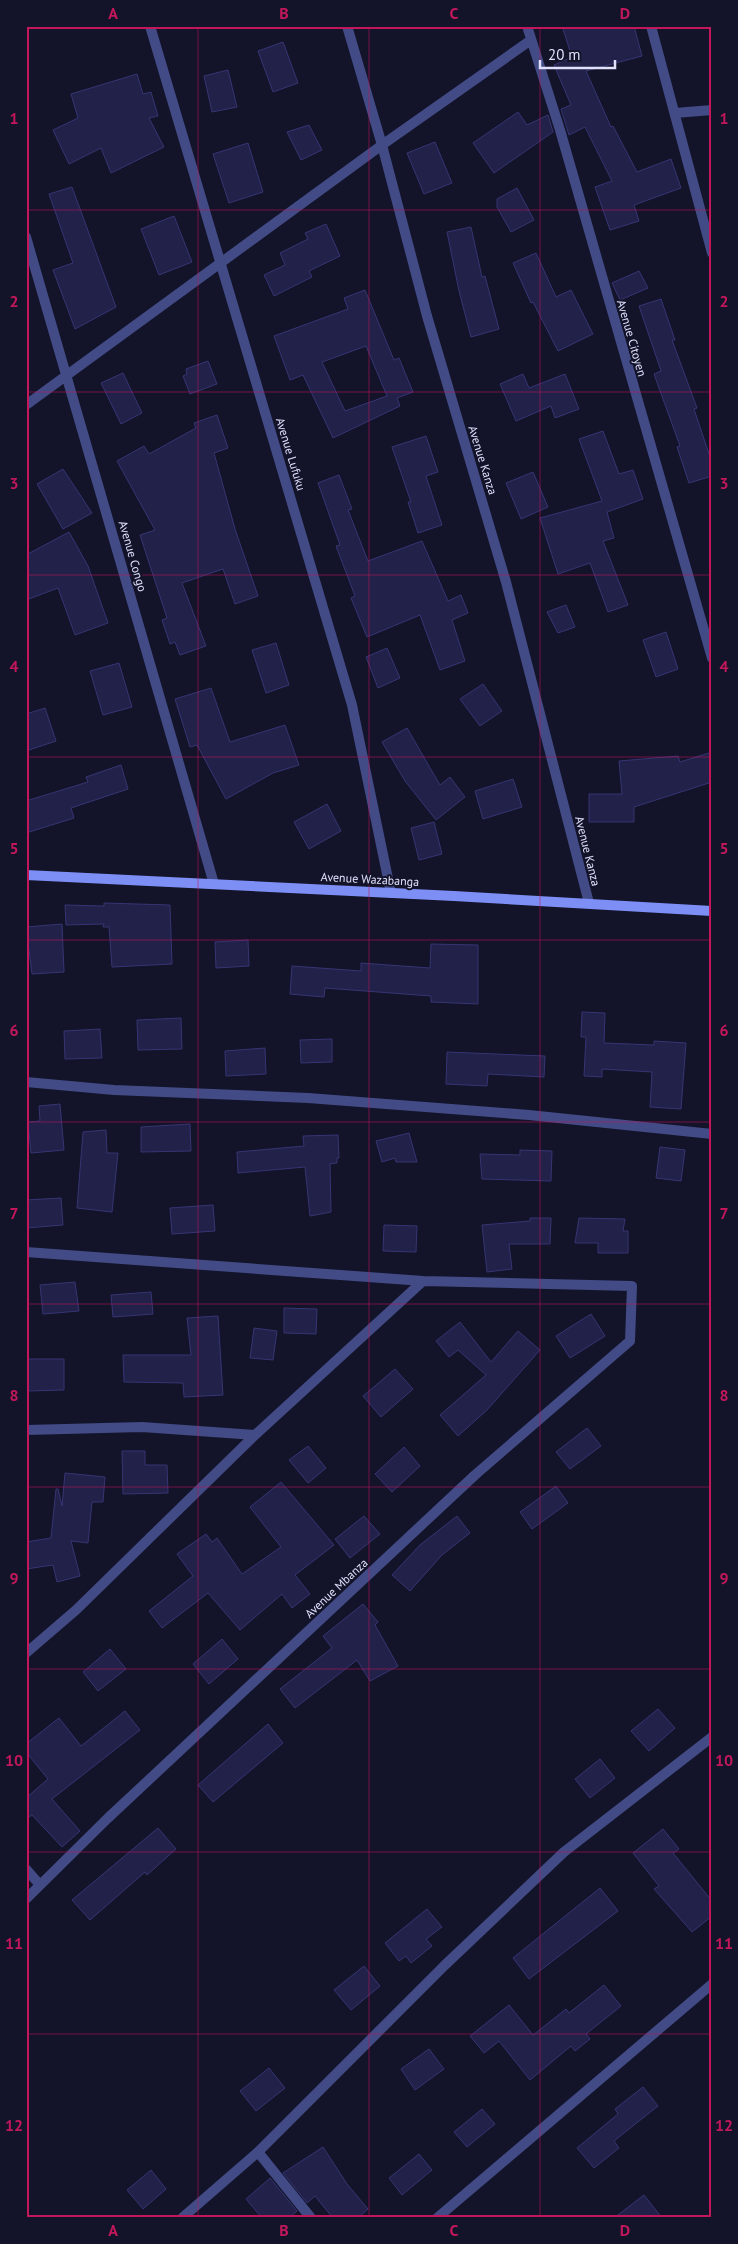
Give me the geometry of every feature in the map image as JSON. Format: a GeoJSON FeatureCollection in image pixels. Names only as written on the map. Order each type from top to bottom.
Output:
{"type":"FeatureCollection","features":[{"type":"Feature","properties":{"kind":"main road","name":"Avenue Wazabanga"},"geometry":{"type":"LineString","coordinates":[[26,875],[391,892],[712,911]]}},
{"type":"Feature","properties":{"kind":"street","name":"Avenue Lufuku"},"geometry":{"type":"LineString","coordinates":[[150,26],[352,705],[391,892]]}},
{"type":"Feature","properties":{"kind":"street","name":"Avenue Kanza"},"geometry":{"type":"LineString","coordinates":[[347,26],[382,145],[427,316],[506,582],[589,903]]}},
{"type":"Feature","properties":{"kind":"street","name":"Avenue Citoyen"},"geometry":{"type":"LineString","coordinates":[[527,26],[560,130],[630,379],[712,658]]}},
{"type":"Feature","properties":{"kind":"street"},"geometry":{"type":"LineString","coordinates":[[651,26],[712,253]]}},
{"type":"Feature","properties":{"kind":"street"},"geometry":{"type":"LineString","coordinates":[[26,404],[68,376],[382,145],[531,40]]}},
{"type":"Feature","properties":{"kind":"street"},"geometry":{"type":"LineString","coordinates":[[675,113],[712,110]]}},
{"type":"Feature","properties":{"kind":"street","name":"Avenue Congo"},"geometry":{"type":"LineString","coordinates":[[26,237],[68,376],[214,884]]}},
{"type":"Feature","properties":{"kind":"street"},"geometry":{"type":"LineString","coordinates":[[26,1082],[114,1090],[308,1098],[529,1115],[712,1134]]}},
{"type":"Feature","properties":{"kind":"street"},"geometry":{"type":"LineString","coordinates":[[26,1252],[423,1281]]}},
{"type":"Feature","properties":{"kind":"street"},"geometry":{"type":"LineString","coordinates":[[26,1653],[76,1610],[254,1435],[423,1281]]}},
{"type":"Feature","properties":{"kind":"street","name":"Avenue Mbanza"},"geometry":{"type":"LineString","coordinates":[[26,1898],[108,1818],[475,1475],[630,1341],[632,1286],[423,1281]]}},
{"type":"Feature","properties":{"kind":"street"},"geometry":{"type":"LineString","coordinates":[[26,1430],[142,1427],[254,1435]]}},
{"type":"Feature","properties":{"kind":"street"},"geometry":{"type":"LineString","coordinates":[[182,2218],[258,2152],[445,1966],[564,1852],[712,1737]]}},
{"type":"Feature","properties":{"kind":"street"},"geometry":{"type":"LineString","coordinates":[[26,1869],[40,1886]]}},
{"type":"Feature","properties":{"kind":"street"},"geometry":{"type":"LineString","coordinates":[[437,2218],[712,1984]]}},
{"type":"Feature","properties":{"kind":"street"},"geometry":{"type":"LineString","coordinates":[[258,2152],[311,2218]]}},
{"type":"Feature","properties":{"kind":"building"},"geometry":{"type":"Polygon","coordinates":[[[562,26],[634,26],[642,56],[586,71],[611,127],[613,126],[637,172],[671,159],[681,188],[634,205],[639,221],[610,230],[595,187],[612,181],[585,127],[569,135],[561,109],[571,105],[554,65],[572,57],[562,26]]]}},
{"type":"Feature","properties":{"kind":"building"},"geometry":{"type":"Polygon","coordinates":[[[283,42],[298,83],[273,92],[258,51],[283,42]]]}},
{"type":"Feature","properties":{"kind":"building"},"geometry":{"type":"Polygon","coordinates":[[[228,70],[237,107],[212,112],[204,76],[228,70]]]}},
{"type":"Feature","properties":{"kind":"building"},"geometry":{"type":"Polygon","coordinates":[[[137,74],[143,94],[151,92],[158,116],[149,118],[164,147],[111,173],[101,148],[69,164],[53,130],[78,118],[71,94],[137,74]]]}},
{"type":"Feature","properties":{"kind":"building"},"geometry":{"type":"Polygon","coordinates":[[[518,112],[527,125],[548,115],[553,132],[494,173],[473,143],[518,112]]]}},
{"type":"Feature","properties":{"kind":"building"},"geometry":{"type":"Polygon","coordinates":[[[309,125],[322,150],[301,160],[287,132],[309,125]]]}},
{"type":"Feature","properties":{"kind":"building"},"geometry":{"type":"Polygon","coordinates":[[[435,142],[452,183],[424,194],[407,153],[435,142]]]}},
{"type":"Feature","properties":{"kind":"building"},"geometry":{"type":"Polygon","coordinates":[[[248,143],[263,192],[229,203],[213,154],[248,143]]]}},
{"type":"Feature","properties":{"kind":"building"},"geometry":{"type":"Polygon","coordinates":[[[72,187],[116,307],[75,329],[53,270],[73,263],[49,194],[72,187]]]}},
{"type":"Feature","properties":{"kind":"building"},"geometry":{"type":"Polygon","coordinates":[[[517,188],[534,220],[511,232],[497,207],[497,199],[517,188]]]}},
{"type":"Feature","properties":{"kind":"building"},"geometry":{"type":"Polygon","coordinates":[[[174,216],[192,262],[159,275],[141,229],[174,216]]]}},
{"type":"Feature","properties":{"kind":"building"},"geometry":{"type":"Polygon","coordinates":[[[326,224],[340,256],[309,271],[312,277],[274,296],[264,275],[285,265],[280,253],[308,239],[305,233],[326,224]]]}},
{"type":"Feature","properties":{"kind":"building"},"geometry":{"type":"Polygon","coordinates":[[[471,227],[482,277],[485,276],[499,329],[471,337],[447,232],[471,227]]]}},
{"type":"Feature","properties":{"kind":"building"},"geometry":{"type":"Polygon","coordinates":[[[536,253],[556,297],[571,290],[593,334],[558,351],[533,302],[531,303],[513,263],[536,253]]]}},
{"type":"Feature","properties":{"kind":"building"},"geometry":{"type":"Polygon","coordinates":[[[639,271],[648,288],[620,300],[612,283],[639,271]]]}},
{"type":"Feature","properties":{"kind":"building"},"geometry":{"type":"Polygon","coordinates":[[[365,290],[394,360],[399,358],[413,392],[397,398],[400,406],[333,438],[303,375],[290,380],[274,336],[348,309],[344,298],[365,290]],[[366,346],[322,362],[345,411],[387,396],[366,346]]]}},
{"type":"Feature","properties":{"kind":"building"},"geometry":{"type":"Polygon","coordinates":[[[661,299],[675,340],[672,340],[697,408],[694,409],[712,463],[712,476],[689,483],[677,447],[680,446],[654,374],[661,371],[639,306],[661,299]]]}},
{"type":"Feature","properties":{"kind":"building"},"geometry":{"type":"Polygon","coordinates":[[[208,361],[217,384],[190,394],[183,376],[187,374],[186,369],[208,361]]]}},
{"type":"Feature","properties":{"kind":"building"},"geometry":{"type":"Polygon","coordinates":[[[123,373],[142,413],[121,424],[101,383],[123,373]]]}},
{"type":"Feature","properties":{"kind":"building"},"geometry":{"type":"Polygon","coordinates":[[[523,374],[529,388],[565,374],[579,409],[555,418],[551,406],[516,421],[500,384],[523,374]]]}},
{"type":"Feature","properties":{"kind":"building"},"geometry":{"type":"Polygon","coordinates":[[[217,415],[228,448],[214,453],[235,529],[258,596],[235,604],[223,569],[182,583],[206,646],[180,655],[175,642],[170,644],[162,620],[167,618],[140,535],[155,530],[117,461],[144,446],[149,454],[196,428],[194,423],[217,415]]]}},
{"type":"Feature","properties":{"kind":"building"},"geometry":{"type":"Polygon","coordinates":[[[603,431],[619,474],[633,470],[643,499],[607,512],[614,538],[603,541],[628,605],[608,612],[590,563],[558,574],[540,518],[602,501],[579,439],[603,431]]]}},
{"type":"Feature","properties":{"kind":"building"},"geometry":{"type":"Polygon","coordinates":[[[426,436],[438,472],[426,476],[442,525],[418,533],[408,502],[411,502],[392,447],[426,436]]]}},
{"type":"Feature","properties":{"kind":"building"},"geometry":{"type":"Polygon","coordinates":[[[63,469],[92,513],[63,529],[37,484],[63,469]]]}},
{"type":"Feature","properties":{"kind":"building"},"geometry":{"type":"Polygon","coordinates":[[[533,472],[548,507],[521,519],[506,483],[533,472]]]}},
{"type":"Feature","properties":{"kind":"building"},"geometry":{"type":"Polygon","coordinates":[[[339,475],[352,509],[348,510],[368,561],[422,541],[448,601],[461,595],[468,613],[452,620],[465,661],[440,670],[420,615],[367,637],[351,598],[355,596],[336,546],[340,545],[318,483],[339,475]]]}},
{"type":"Feature","properties":{"kind":"building"},"geometry":{"type":"Polygon","coordinates":[[[69,532],[88,566],[108,623],[75,635],[58,588],[26,600],[26,555],[69,532]]]}},
{"type":"Feature","properties":{"kind":"building"},"geometry":{"type":"Polygon","coordinates":[[[566,605],[575,627],[558,633],[547,612],[566,605]]]}},
{"type":"Feature","properties":{"kind":"building"},"geometry":{"type":"Polygon","coordinates":[[[666,632],[678,669],[656,677],[643,640],[666,632]]]}},
{"type":"Feature","properties":{"kind":"building"},"geometry":{"type":"Polygon","coordinates":[[[276,643],[289,685],[266,693],[252,650],[276,643]]]}},
{"type":"Feature","properties":{"kind":"building"},"geometry":{"type":"Polygon","coordinates":[[[387,648],[400,678],[378,688],[366,657],[387,648]]]}},
{"type":"Feature","properties":{"kind":"building"},"geometry":{"type":"Polygon","coordinates":[[[119,663],[132,707],[103,715],[90,671],[119,663]]]}},
{"type":"Feature","properties":{"kind":"building"},"geometry":{"type":"Polygon","coordinates":[[[483,684],[502,711],[480,726],[460,699],[483,684]]]}},
{"type":"Feature","properties":{"kind":"building"},"geometry":{"type":"Polygon","coordinates":[[[211,688],[230,742],[285,725],[299,765],[273,773],[226,799],[197,745],[190,747],[175,699],[211,688]]]}},
{"type":"Feature","properties":{"kind":"building"},"geometry":{"type":"Polygon","coordinates":[[[45,708],[56,741],[26,751],[26,714],[45,708]]]}},
{"type":"Feature","properties":{"kind":"building"},"geometry":{"type":"Polygon","coordinates":[[[407,728],[440,785],[450,777],[465,797],[436,820],[405,781],[382,742],[407,728]]]}},
{"type":"Feature","properties":{"kind":"building"},"geometry":{"type":"Polygon","coordinates":[[[712,752],[712,782],[634,807],[634,822],[589,822],[589,794],[622,794],[619,761],[678,756],[680,762],[712,752]]]}},
{"type":"Feature","properties":{"kind":"building"},"geometry":{"type":"Polygon","coordinates":[[[121,765],[128,789],[71,808],[74,818],[26,833],[26,801],[88,782],[86,777],[121,765]]]}},
{"type":"Feature","properties":{"kind":"building"},"geometry":{"type":"Polygon","coordinates":[[[513,779],[522,807],[483,819],[475,791],[513,779]]]}},
{"type":"Feature","properties":{"kind":"building"},"geometry":{"type":"Polygon","coordinates":[[[327,804],[341,831],[309,849],[294,822],[327,804]]]}},
{"type":"Feature","properties":{"kind":"building"},"geometry":{"type":"Polygon","coordinates":[[[434,822],[442,854],[419,860],[411,828],[434,822]]]}},
{"type":"Feature","properties":{"kind":"building"},"geometry":{"type":"Polygon","coordinates":[[[104,903],[170,905],[172,964],[112,967],[109,927],[103,927],[104,924],[66,925],[65,905],[104,906],[104,903]]]}},
{"type":"Feature","properties":{"kind":"building"},"geometry":{"type":"Polygon","coordinates":[[[62,924],[64,972],[32,974],[26,927],[62,924]]]}},
{"type":"Feature","properties":{"kind":"building"},"geometry":{"type":"Polygon","coordinates":[[[248,940],[249,966],[216,968],[215,942],[248,940]]]}},
{"type":"Feature","properties":{"kind":"building"},"geometry":{"type":"Polygon","coordinates":[[[431,944],[478,945],[478,1004],[431,1002],[431,996],[325,988],[324,997],[290,994],[292,966],[361,971],[361,963],[430,968],[431,944]]]}},
{"type":"Feature","properties":{"kind":"building"},"geometry":{"type":"Polygon","coordinates":[[[582,1012],[605,1013],[604,1043],[654,1045],[654,1041],[686,1043],[681,1109],[650,1107],[652,1072],[602,1069],[602,1077],[584,1076],[586,1037],[581,1037],[582,1012]]]}},
{"type":"Feature","properties":{"kind":"building"},"geometry":{"type":"Polygon","coordinates":[[[181,1018],[182,1049],[138,1050],[137,1020],[181,1018]]]}},
{"type":"Feature","properties":{"kind":"building"},"geometry":{"type":"Polygon","coordinates":[[[100,1029],[102,1058],[65,1059],[64,1031],[100,1029]]]}},
{"type":"Feature","properties":{"kind":"building"},"geometry":{"type":"Polygon","coordinates":[[[332,1039],[332,1062],[301,1063],[300,1040],[332,1039]]]}},
{"type":"Feature","properties":{"kind":"building"},"geometry":{"type":"Polygon","coordinates":[[[265,1048],[266,1074],[226,1076],[225,1051],[265,1048]]]}},
{"type":"Feature","properties":{"kind":"building"},"geometry":{"type":"Polygon","coordinates":[[[447,1052],[545,1056],[544,1077],[488,1074],[487,1086],[446,1084],[447,1052]]]}},
{"type":"Feature","properties":{"kind":"building"},"geometry":{"type":"Polygon","coordinates":[[[60,1104],[64,1150],[31,1153],[28,1122],[40,1121],[39,1106],[60,1104]]]}},
{"type":"Feature","properties":{"kind":"building"},"geometry":{"type":"Polygon","coordinates":[[[190,1124],[191,1151],[141,1152],[141,1127],[190,1124]]]}},
{"type":"Feature","properties":{"kind":"building"},"geometry":{"type":"Polygon","coordinates":[[[106,1130],[107,1153],[118,1153],[112,1212],[77,1208],[83,1132],[106,1130]]]}},
{"type":"Feature","properties":{"kind":"building"},"geometry":{"type":"Polygon","coordinates":[[[409,1133],[417,1162],[396,1162],[395,1158],[382,1162],[376,1141],[409,1133]]]}},
{"type":"Feature","properties":{"kind":"building"},"geometry":{"type":"Polygon","coordinates":[[[338,1135],[339,1158],[337,1158],[337,1163],[330,1164],[331,1212],[310,1216],[305,1167],[238,1173],[237,1152],[304,1146],[303,1136],[338,1135]]]}},
{"type":"Feature","properties":{"kind":"building"},"geometry":{"type":"Polygon","coordinates":[[[660,1147],[685,1150],[681,1181],[656,1178],[660,1147]]]}},
{"type":"Feature","properties":{"kind":"building"},"geometry":{"type":"Polygon","coordinates":[[[520,1150],[552,1151],[551,1181],[482,1179],[480,1154],[520,1155],[520,1150]]]}},
{"type":"Feature","properties":{"kind":"building"},"geometry":{"type":"Polygon","coordinates":[[[61,1198],[63,1225],[26,1228],[26,1200],[61,1198]]]}},
{"type":"Feature","properties":{"kind":"building"},"geometry":{"type":"Polygon","coordinates":[[[213,1205],[215,1231],[172,1234],[170,1208],[213,1205]]]}},
{"type":"Feature","properties":{"kind":"building"},"geometry":{"type":"Polygon","coordinates":[[[530,1218],[551,1218],[550,1244],[509,1244],[512,1269],[487,1272],[482,1225],[530,1221],[530,1218]]]}},
{"type":"Feature","properties":{"kind":"building"},"geometry":{"type":"Polygon","coordinates":[[[579,1218],[625,1219],[623,1231],[628,1231],[628,1253],[598,1253],[598,1243],[575,1243],[579,1218]]]}},
{"type":"Feature","properties":{"kind":"building"},"geometry":{"type":"Polygon","coordinates":[[[384,1225],[417,1226],[416,1252],[383,1251],[384,1225]]]}},
{"type":"Feature","properties":{"kind":"building"},"geometry":{"type":"Polygon","coordinates":[[[75,1282],[79,1311],[43,1314],[40,1285],[75,1282]]]}},
{"type":"Feature","properties":{"kind":"building"},"geometry":{"type":"Polygon","coordinates":[[[151,1292],[153,1314],[113,1317],[111,1295],[151,1292]]]}},
{"type":"Feature","properties":{"kind":"building"},"geometry":{"type":"Polygon","coordinates":[[[284,1308],[317,1309],[316,1334],[284,1333],[284,1308]]]}},
{"type":"Feature","properties":{"kind":"building"},"geometry":{"type":"Polygon","coordinates":[[[591,1314],[605,1336],[570,1358],[556,1336],[591,1314]]]}},
{"type":"Feature","properties":{"kind":"building"},"geometry":{"type":"Polygon","coordinates":[[[218,1316],[223,1395],[184,1397],[183,1383],[124,1382],[123,1355],[191,1355],[187,1318],[218,1316]]]}},
{"type":"Feature","properties":{"kind":"building"},"geometry":{"type":"Polygon","coordinates":[[[460,1322],[491,1362],[518,1331],[540,1350],[487,1410],[458,1436],[440,1415],[486,1375],[458,1350],[449,1357],[436,1341],[460,1322]]]}},
{"type":"Feature","properties":{"kind":"building"},"geometry":{"type":"Polygon","coordinates":[[[254,1328],[277,1331],[273,1360],[250,1358],[254,1328]]]}},
{"type":"Feature","properties":{"kind":"building"},"geometry":{"type":"Polygon","coordinates":[[[27,1359],[64,1359],[64,1390],[28,1391],[27,1359]]]}},
{"type":"Feature","properties":{"kind":"building"},"geometry":{"type":"Polygon","coordinates":[[[395,1369],[413,1389],[381,1417],[363,1396],[395,1369]]]}},
{"type":"Feature","properties":{"kind":"building"},"geometry":{"type":"Polygon","coordinates":[[[587,1428],[601,1446],[570,1469],[556,1452],[587,1428]]]}},
{"type":"Feature","properties":{"kind":"building"},"geometry":{"type":"Polygon","coordinates":[[[308,1446],[326,1468],[308,1483],[289,1460],[308,1446]]]}},
{"type":"Feature","properties":{"kind":"building"},"geometry":{"type":"Polygon","coordinates":[[[404,1447],[420,1466],[392,1492],[375,1474],[404,1447]]]}},
{"type":"Feature","properties":{"kind":"building"},"geometry":{"type":"Polygon","coordinates":[[[122,1451],[145,1451],[145,1465],[167,1465],[168,1493],[123,1494],[122,1451]]]}},
{"type":"Feature","properties":{"kind":"building"},"geometry":{"type":"Polygon","coordinates":[[[65,1473],[105,1477],[103,1502],[92,1502],[88,1543],[71,1541],[80,1576],[57,1582],[53,1565],[26,1569],[26,1542],[51,1538],[56,1489],[58,1489],[62,1506],[65,1473]]]}},
{"type":"Feature","properties":{"kind":"building"},"geometry":{"type":"Polygon","coordinates":[[[281,1482],[334,1545],[295,1575],[310,1594],[292,1608],[282,1594],[240,1630],[208,1593],[162,1628],[149,1611],[193,1576],[177,1554],[206,1534],[212,1542],[217,1538],[242,1574],[281,1547],[250,1507],[281,1482]]]}},
{"type":"Feature","properties":{"kind":"building"},"geometry":{"type":"Polygon","coordinates":[[[556,1486],[568,1503],[532,1529],[520,1512],[556,1486]]]}},
{"type":"Feature","properties":{"kind":"building"},"geometry":{"type":"Polygon","coordinates":[[[364,1516],[380,1534],[350,1558],[335,1539],[364,1516]]]}},
{"type":"Feature","properties":{"kind":"building"},"geometry":{"type":"Polygon","coordinates":[[[457,1516],[470,1533],[442,1555],[410,1591],[392,1575],[420,1545],[457,1516]]]}},
{"type":"Feature","properties":{"kind":"building"},"geometry":{"type":"Polygon","coordinates":[[[363,1604],[378,1622],[375,1625],[398,1666],[370,1681],[357,1660],[295,1708],[280,1689],[332,1648],[323,1636],[363,1604]]]}},
{"type":"Feature","properties":{"kind":"building"},"geometry":{"type":"Polygon","coordinates":[[[222,1639],[238,1659],[209,1684],[193,1664],[222,1639]]]}},
{"type":"Feature","properties":{"kind":"building"},"geometry":{"type":"Polygon","coordinates":[[[110,1649],[126,1669],[98,1691],[83,1672],[110,1649]]]}},
{"type":"Feature","properties":{"kind":"building"},"geometry":{"type":"Polygon","coordinates":[[[658,1709],[675,1728],[649,1751],[631,1731],[658,1709]]]}},
{"type":"Feature","properties":{"kind":"building"},"geometry":{"type":"Polygon","coordinates":[[[125,1711],[140,1730],[52,1799],[80,1831],[62,1847],[32,1815],[26,1819],[26,1798],[48,1779],[26,1752],[26,1744],[59,1718],[81,1746],[125,1711]]]}},
{"type":"Feature","properties":{"kind":"building"},"geometry":{"type":"Polygon","coordinates":[[[268,1724],[283,1743],[213,1802],[198,1785],[268,1724]]]}},
{"type":"Feature","properties":{"kind":"building"},"geometry":{"type":"Polygon","coordinates":[[[600,1759],[615,1778],[590,1798],[575,1779],[600,1759]]]}},
{"type":"Feature","properties":{"kind":"building"},"geometry":{"type":"Polygon","coordinates":[[[158,1828],[176,1849],[147,1875],[145,1872],[90,1920],[72,1900],[158,1828]]]}},
{"type":"Feature","properties":{"kind":"building"},"geometry":{"type":"Polygon","coordinates":[[[663,1829],[679,1849],[673,1853],[712,1901],[712,1916],[692,1932],[654,1889],[659,1886],[633,1853],[663,1829]]]}},
{"type":"Feature","properties":{"kind":"building"},"geometry":{"type":"Polygon","coordinates":[[[600,1888],[618,1911],[529,1979],[513,1958],[600,1888]]]}},
{"type":"Feature","properties":{"kind":"building"},"geometry":{"type":"Polygon","coordinates":[[[427,1909],[442,1927],[426,1939],[432,1946],[411,1963],[406,1956],[399,1961],[385,1943],[427,1909]]]}},
{"type":"Feature","properties":{"kind":"building"},"geometry":{"type":"Polygon","coordinates":[[[364,1966],[380,1986],[351,2010],[334,1990],[364,1966]]]}},
{"type":"Feature","properties":{"kind":"building"},"geometry":{"type":"Polygon","coordinates":[[[604,1985],[621,2006],[586,2034],[590,2039],[575,2051],[571,2046],[530,2080],[499,2041],[484,2053],[470,2036],[509,2005],[533,2035],[566,2009],[569,2013],[604,1985]]]}},
{"type":"Feature","properties":{"kind":"building"},"geometry":{"type":"Polygon","coordinates":[[[429,2049],[444,2069],[415,2090],[401,2069],[429,2049]]]}},
{"type":"Feature","properties":{"kind":"building"},"geometry":{"type":"Polygon","coordinates":[[[269,2068],[285,2088],[256,2111],[240,2091],[269,2068]]]}},
{"type":"Feature","properties":{"kind":"building"},"geometry":{"type":"Polygon","coordinates":[[[643,2087],[658,2106],[614,2141],[619,2148],[594,2168],[577,2148],[618,2114],[615,2109],[643,2087]]]}},
{"type":"Feature","properties":{"kind":"building"},"geometry":{"type":"Polygon","coordinates":[[[482,2109],[495,2124],[467,2147],[454,2132],[482,2109]]]}},
{"type":"Feature","properties":{"kind":"building"},"geometry":{"type":"Polygon","coordinates":[[[323,2147],[347,2184],[368,2209],[358,2218],[333,2218],[315,2196],[307,2203],[283,2173],[323,2147]]]}},
{"type":"Feature","properties":{"kind":"building"},"geometry":{"type":"Polygon","coordinates":[[[419,2154],[432,2170],[402,2195],[389,2178],[419,2154]]]}},
{"type":"Feature","properties":{"kind":"building"},"geometry":{"type":"Polygon","coordinates":[[[151,2170],[166,2189],[143,2209],[127,2190],[151,2170]]]}},
{"type":"Feature","properties":{"kind":"building"},"geometry":{"type":"Polygon","coordinates":[[[270,2178],[297,2211],[289,2218],[262,2218],[246,2199],[270,2178]]]}},
{"type":"Feature","properties":{"kind":"building"},"geometry":{"type":"Polygon","coordinates":[[[644,2195],[662,2218],[614,2218],[644,2195]]]}}]}
